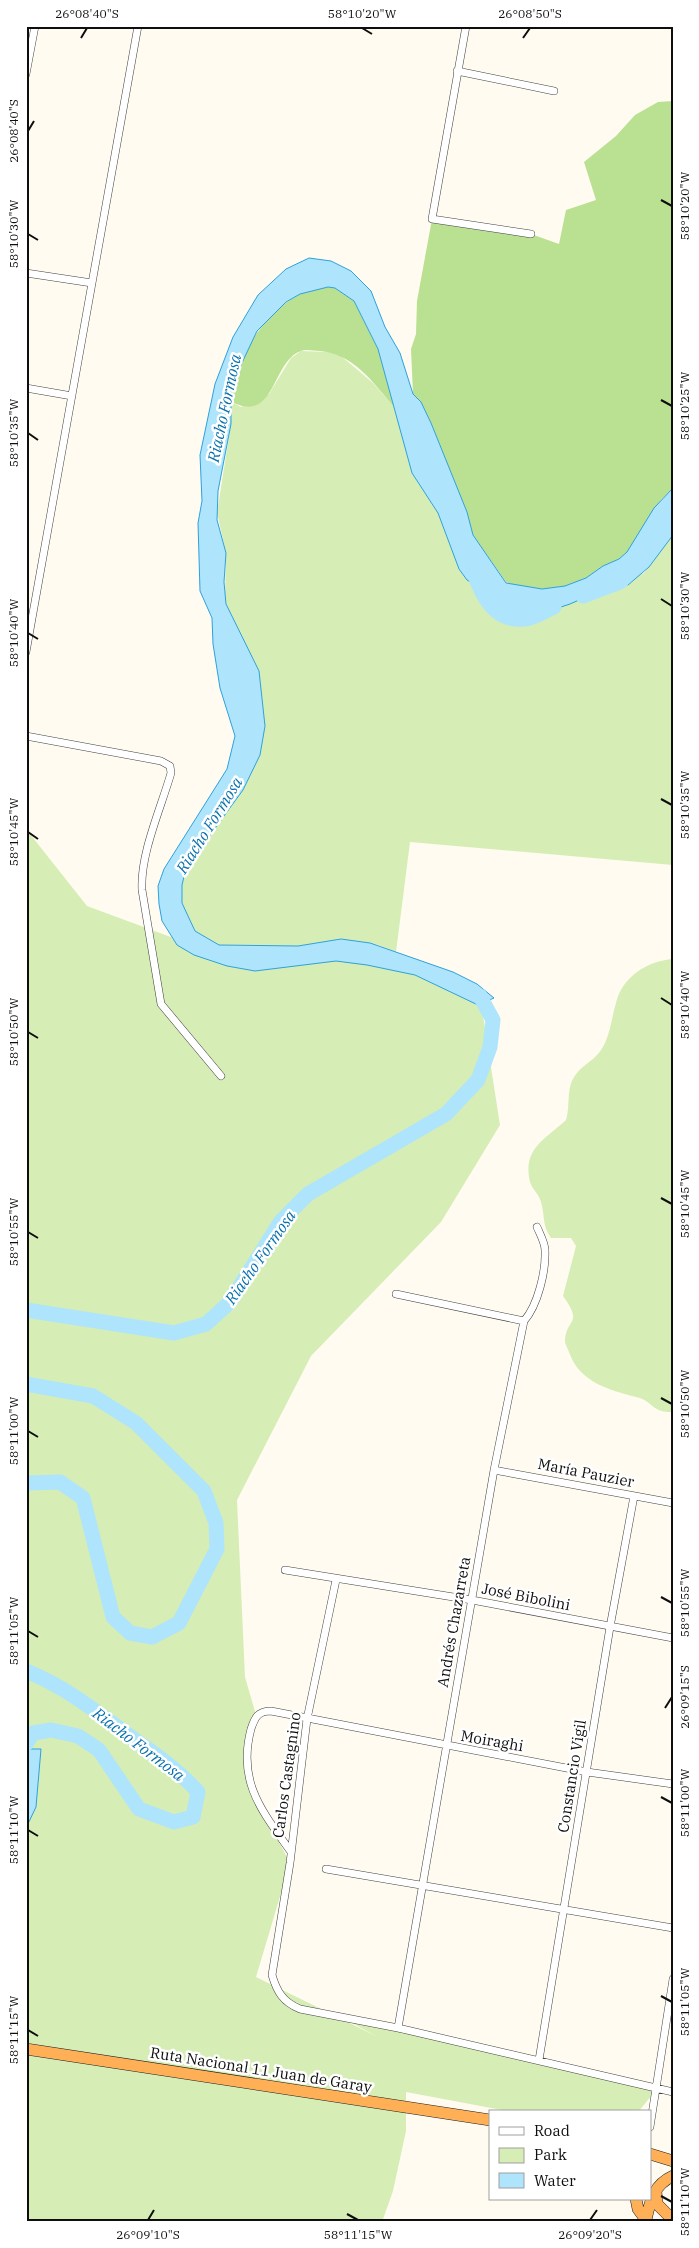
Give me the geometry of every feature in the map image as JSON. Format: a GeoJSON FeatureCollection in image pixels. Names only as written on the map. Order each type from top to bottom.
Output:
{"type":"FeatureCollection","features":[{"type":"Feature","properties":{"kind":"highway","name":"Ruta Nacional 11 Juan de Garay"},"geometry":{"type":"LineString","coordinates":[[26,2049],[489,2120]]}},
{"type":"Feature","properties":{"kind":"highway"},"geometry":{"type":"LineString","coordinates":[[652,2152],[673,2152]]}},
{"type":"Feature","properties":{"kind":"highway"},"geometry":{"type":"LineString","coordinates":[[652,2153],[673,2161]]}},
{"type":"Feature","properties":{"kind":"highway"},"geometry":{"type":"LineString","coordinates":[[652,2196],[656,2189],[673,2176]]}},
{"type":"Feature","properties":{"kind":"highway"},"geometry":{"type":"LineString","coordinates":[[656,2189],[657,2204],[673,2220]]}},
{"type":"Feature","properties":{"kind":"highway"},"geometry":{"type":"LineString","coordinates":[[636,2200],[638,2209],[648,2221]]}},
{"type":"Feature","properties":{"kind":"highway"},"geometry":{"type":"LineString","coordinates":[[648,2221],[650,2200]]}},
{"type":"Feature","properties":{"kind":"street"},"geometry":{"type":"LineString","coordinates":[[26,74],[35,26]]}},
{"type":"Feature","properties":{"kind":"street"},"geometry":{"type":"LineString","coordinates":[[26,652],[138,26]]}},
{"type":"Feature","properties":{"kind":"street"},"geometry":{"type":"LineString","coordinates":[[466,26],[432,219],[531,234]]}},
{"type":"Feature","properties":{"kind":"street"},"geometry":{"type":"LineString","coordinates":[[457,71],[554,91]]}},
{"type":"Feature","properties":{"kind":"street"},"geometry":{"type":"LineString","coordinates":[[26,272],[92,282]]}},
{"type":"Feature","properties":{"kind":"street"},"geometry":{"type":"LineString","coordinates":[[26,388],[72,396]]}},
{"type":"Feature","properties":{"kind":"street"},"geometry":{"type":"LineString","coordinates":[[26,736],[161,761],[170,766],[171,773],[141,877],[143,900],[161,1004],[221,1076]]}},
{"type":"Feature","properties":{"kind":"street","name":"Andrés Chazarreta"},"geometry":{"type":"LineString","coordinates":[[398,2028],[494,1470],[524,1321],[533,1311],[538,1298],[546,1248],[537,1227]]}},
{"type":"Feature","properties":{"kind":"street"},"geometry":{"type":"LineString","coordinates":[[396,1294],[524,1321]]}},
{"type":"Feature","properties":{"kind":"street","name":"María Pauzier"},"geometry":{"type":"LineString","coordinates":[[494,1470],[673,1504]]}},
{"type":"Feature","properties":{"kind":"street","name":"Constancio Vigil"},"geometry":{"type":"LineString","coordinates":[[539,2060],[610,1627],[634,1496]]}},
{"type":"Feature","properties":{"kind":"street","name":"José Bibolini"},"geometry":{"type":"LineString","coordinates":[[285,1570],[336,1580],[472,1600],[673,1638]]}},
{"type":"Feature","properties":{"kind":"street","name":"Carlos Castagnino"},"geometry":{"type":"LineString","coordinates":[[336,1580],[307,1719],[291,1852],[272,1974],[276,1988],[282,1997],[289,2004],[300,2009],[398,2028]]}},
{"type":"Feature","properties":{"kind":"street","name":"Moiraghi"},"geometry":{"type":"LineString","coordinates":[[291,1852],[257,1803],[248,1776],[247,1744],[256,1715],[262,1711],[271,1711],[587,1772],[673,1784]]}},
{"type":"Feature","properties":{"kind":"street"},"geometry":{"type":"LineString","coordinates":[[326,1869],[564,1911],[673,1928]]}},
{"type":"Feature","properties":{"kind":"street"},"geometry":{"type":"LineString","coordinates":[[652,2115],[673,1978]]}},
{"type":"Feature","properties":{"kind":"street"},"geometry":{"type":"LineString","coordinates":[[398,2028],[673,2092]]}},
{"type":"Feature","properties":{"kind":"green space"},"geometry":{"type":"Polygon","coordinates":[[[673,101],[673,488],[661,500],[627,552],[619,559],[603,566],[586,578],[565,586],[542,589],[516,586],[506,582],[473,535],[467,512],[431,423],[421,402],[413,394],[411,349],[416,334],[417,301],[432,219],[531,234],[559,244],[566,210],[596,200],[584,162],[616,136],[635,115],[658,102],[673,101]]]}},
{"type":"Feature","properties":{"kind":"green space"},"geometry":{"type":"Polygon","coordinates":[[[328,287],[335,288],[354,301],[378,349],[394,407],[369,378],[352,363],[332,353],[308,350],[301,351],[291,357],[265,399],[256,405],[245,406],[230,401],[236,371],[243,355],[252,340],[273,314],[298,295],[328,287]]]}},
{"type":"Feature","properties":{"kind":"green space"},"geometry":{"type":"Polygon","coordinates":[[[301,351],[329,352],[341,356],[373,383],[394,407],[412,473],[438,513],[459,569],[467,580],[478,586],[500,615],[525,619],[644,573],[673,535],[673,865],[410,842],[396,952],[378,945],[341,939],[298,946],[219,945],[195,931],[182,903],[182,885],[186,868],[243,790],[260,755],[265,726],[259,671],[243,643],[226,604],[226,553],[217,513],[231,424],[230,401],[241,407],[269,394],[291,358],[301,351]]]}},
{"type":"Feature","properties":{"kind":"green space"},"geometry":{"type":"Polygon","coordinates":[[[26,829],[87,906],[214,953],[357,954],[480,996],[500,1125],[441,1222],[311,1356],[237,1500],[245,1677],[256,1715],[247,1744],[252,1791],[290,1863],[256,1977],[378,2037],[341,2017],[657,2089],[640,2110],[502,2110],[406,2092],[406,2131],[393,2191],[382,2222],[26,2222],[26,829]]]}},
{"type":"Feature","properties":{"kind":"green space"},"geometry":{"type":"Polygon","coordinates":[[[673,959],[673,1412],[666,1412],[656,1409],[642,1399],[596,1383],[587,1378],[574,1362],[565,1341],[573,1317],[569,1305],[563,1296],[576,1246],[571,1238],[551,1238],[548,1234],[541,1202],[531,1185],[528,1170],[529,1161],[538,1145],[566,1120],[573,1078],[602,1049],[609,1033],[619,994],[624,985],[645,967],[663,960],[673,959]]]}},
{"type":"Feature","properties":{"kind":"water"},"geometry":{"type":"Polygon","coordinates":[[[309,258],[331,261],[351,271],[371,291],[385,327],[400,353],[413,394],[421,402],[431,423],[467,512],[473,535],[506,583],[542,589],[565,586],[586,578],[603,566],[619,559],[627,552],[654,508],[673,488],[673,535],[649,567],[628,585],[620,582],[570,604],[525,619],[490,605],[483,598],[478,586],[467,580],[459,569],[438,513],[412,473],[378,349],[354,301],[335,288],[328,287],[300,294],[286,302],[257,331],[231,386],[231,424],[218,491],[217,520],[226,553],[224,582],[226,604],[259,671],[265,726],[260,755],[243,790],[186,868],[182,885],[182,903],[195,931],[219,945],[298,946],[341,939],[370,943],[453,972],[477,984],[494,998],[478,1005],[415,975],[367,965],[336,961],[255,971],[227,966],[194,955],[177,945],[162,921],[158,886],[164,869],[227,769],[235,736],[220,688],[213,644],[212,618],[200,591],[198,523],[202,501],[200,455],[215,384],[233,337],[258,295],[286,269],[309,258]]]}},
{"type":"Feature","properties":{"kind":"water"},"geometry":{"type":"Polygon","coordinates":[[[26,1749],[41,1749],[36,1807],[26,1828],[26,1749]]]}},
{"type":"Feature","properties":{"kind":"waterway","name":"Riacho Formosa"},"geometry":{"type":"LineString","coordinates":[[583,596],[620,582],[632,570]]}},
{"type":"Feature","properties":{"kind":"waterway","name":"Riacho Formosa"},"geometry":{"type":"LineString","coordinates":[[474,573],[481,591],[491,606],[506,616],[515,619],[525,619],[554,607]]}},
{"type":"Feature","properties":{"kind":"waterway","name":"Riacho Formosa"},"geometry":{"type":"LineString","coordinates":[[26,1310],[174,1333],[206,1324],[230,1302],[281,1221],[308,1194],[446,1114],[478,1080],[490,1047],[493,1020],[480,996],[470,991]]}},
{"type":"Feature","properties":{"kind":"waterway","name":"Riacho Formosa"},"geometry":{"type":"LineString","coordinates":[[26,1384],[93,1396],[136,1423],[204,1491],[216,1523],[217,1549],[179,1623],[152,1637],[130,1633],[113,1617],[83,1498],[60,1482],[26,1483]]}},
{"type":"Feature","properties":{"kind":"waterway","name":"Riacho Formosa"},"geometry":{"type":"LineString","coordinates":[[26,1671],[52,1683],[77,1698],[172,1767],[198,1792],[193,1817],[174,1822],[139,1809],[99,1750],[78,1736],[51,1730],[33,1733],[26,1744]]}}]}
